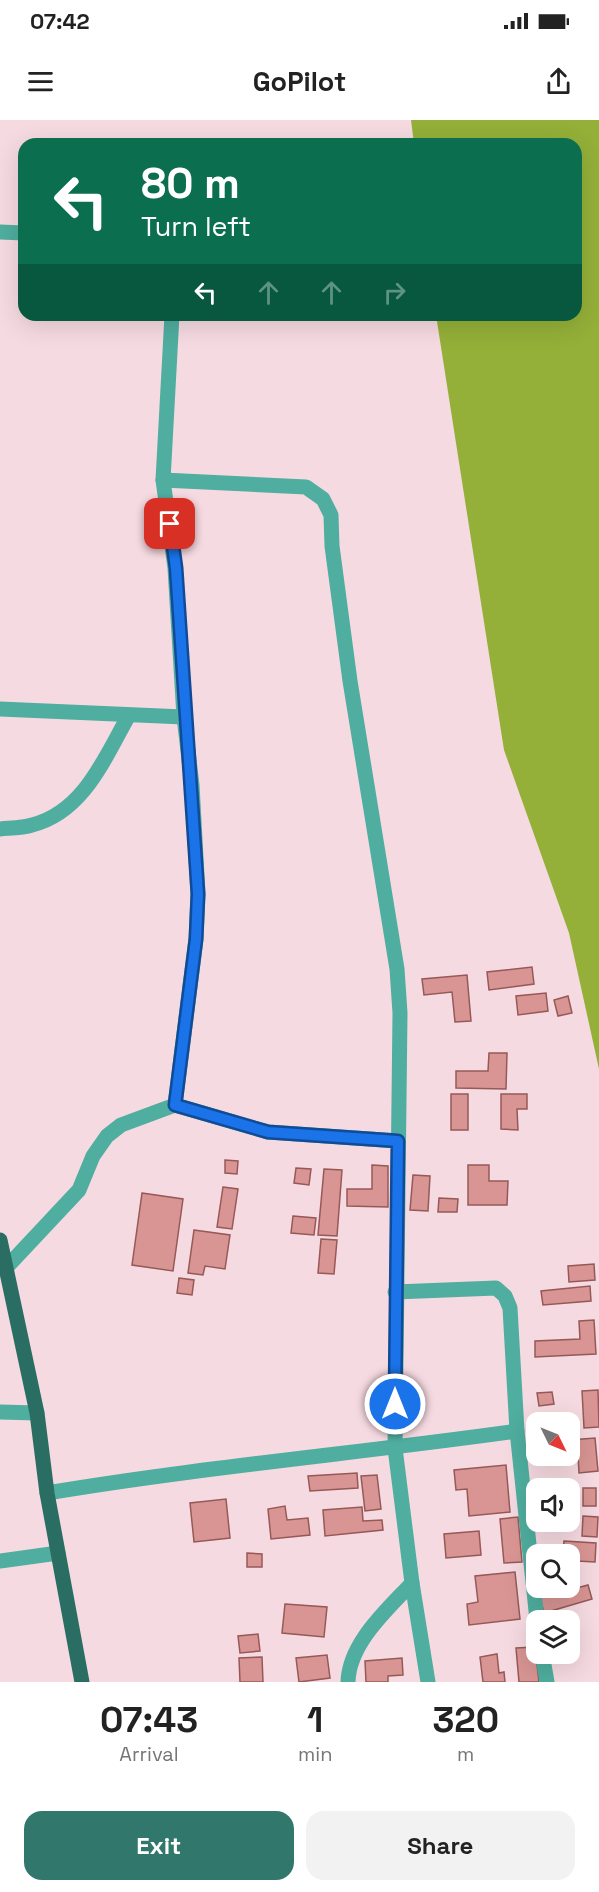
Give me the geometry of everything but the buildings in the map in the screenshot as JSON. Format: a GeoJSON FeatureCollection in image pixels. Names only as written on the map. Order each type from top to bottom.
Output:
{"type":"FeatureCollection","features":[{"type":"Feature","properties":{"kind":"main road"},"geometry":{"type":"LineString","coordinates":[[0,1240],[37,1413],[47,1493],[82,1682]]}},
{"type":"Feature","properties":{"kind":"street"},"geometry":{"type":"LineString","coordinates":[[0,232],[18,233]]}},
{"type":"Feature","properties":{"kind":"street"},"geometry":{"type":"LineString","coordinates":[[172,321],[163,480],[176,568],[184,717],[192,785],[198,894],[196,939],[175,1105]]}},
{"type":"Feature","properties":{"kind":"street"},"geometry":{"type":"LineString","coordinates":[[163,480],[306,487],[323,499],[331,515],[332,546],[350,681],[398,969],[400,1013],[395,1448],[412,1583],[428,1682]]}},
{"type":"Feature","properties":{"kind":"street"},"geometry":{"type":"LineString","coordinates":[[0,709],[184,717]]}},
{"type":"Feature","properties":{"kind":"street"},"geometry":{"type":"LineString","coordinates":[[0,829],[33,825],[65,810],[88,788],[129,715]]}},
{"type":"Feature","properties":{"kind":"street"},"geometry":{"type":"LineString","coordinates":[[5,1269],[80,1190],[93,1156],[107,1136],[121,1125],[175,1105],[268,1132],[398,1141]]}},
{"type":"Feature","properties":{"kind":"street"},"geometry":{"type":"LineString","coordinates":[[395,1292],[496,1288],[505,1296],[510,1308],[516,1431],[536,1610]]}},
{"type":"Feature","properties":{"kind":"street"},"geometry":{"type":"LineString","coordinates":[[0,1412],[37,1413]]}},
{"type":"Feature","properties":{"kind":"street"},"geometry":{"type":"LineString","coordinates":[[47,1493],[170,1473],[395,1448],[516,1431]]}},
{"type":"Feature","properties":{"kind":"street"},"geometry":{"type":"LineString","coordinates":[[0,1561],[58,1552]]}},
{"type":"Feature","properties":{"kind":"street"},"geometry":{"type":"LineString","coordinates":[[348,1682],[358,1649],[375,1622],[412,1583]]}},
{"type":"Feature","properties":{"kind":"street"},"geometry":{"type":"LineString","coordinates":[[544,1664],[547,1682]]}},
{"type":"Feature","properties":{"kind":"shaded area"},"geometry":{"type":"Polygon","coordinates":[[[411,120],[599,120],[599,1069],[569,933],[504,750],[437,321],[582,321],[582,138],[413,138],[411,120]]]}},
{"type":"Feature","properties":{"kind":"route"},"geometry":{"type":"LineString","coordinates":[[170,524],[176,568],[184,717],[192,785],[198,894],[196,939],[175,1105],[224,1117],[268,1132],[398,1141],[395,1404]]}}]}
